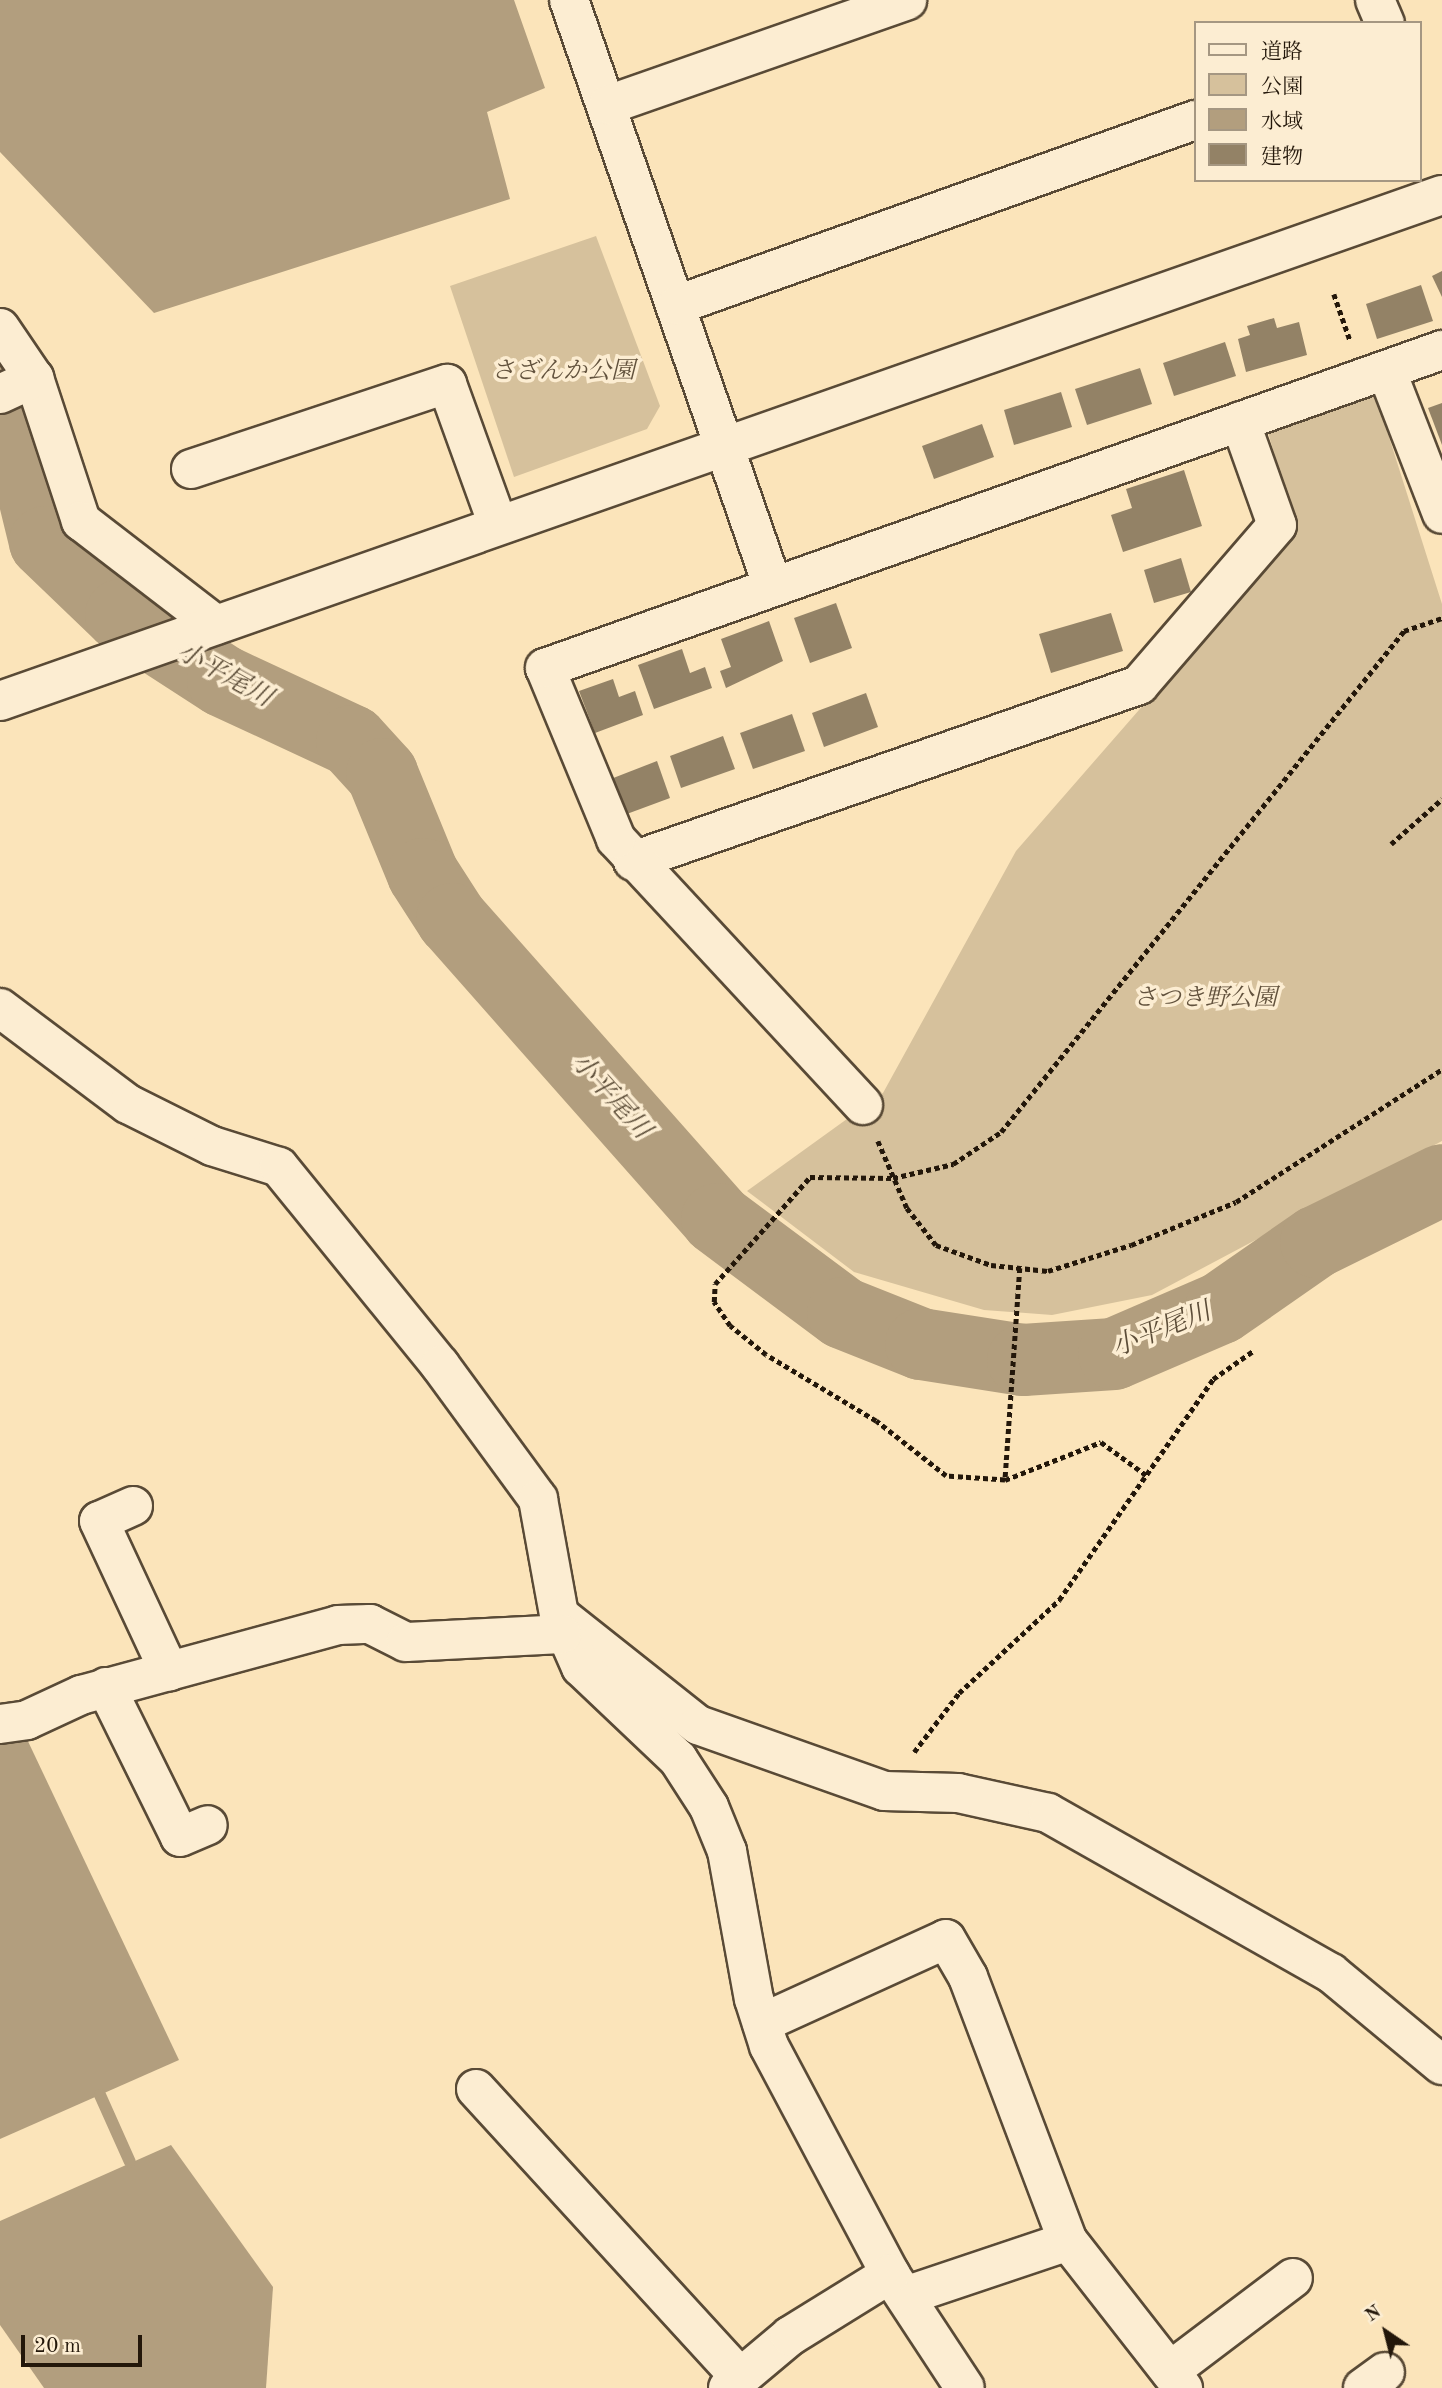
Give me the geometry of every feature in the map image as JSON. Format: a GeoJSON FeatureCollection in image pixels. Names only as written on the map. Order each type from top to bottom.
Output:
{"type":"FeatureCollection","features":[{"type":"Feature","properties":{"kind":"street"},"geometry":{"type":"LineString","coordinates":[[569,0],[608,105],[773,587]]}},
{"type":"Feature","properties":{"kind":"street"},"geometry":{"type":"LineString","coordinates":[[608,105],[907,0]]}},
{"type":"Feature","properties":{"kind":"street"},"geometry":{"type":"LineString","coordinates":[[1376,0],[1384,21]]}},
{"type":"Feature","properties":{"kind":"street"},"geometry":{"type":"LineString","coordinates":[[677,305],[1194,120]]}},
{"type":"Feature","properties":{"kind":"street"},"geometry":{"type":"LineString","coordinates":[[0,701],[724,444],[1442,195]]}},
{"type":"Feature","properties":{"kind":"street"},"geometry":{"type":"LineString","coordinates":[[0,328],[17,386],[81,521],[202,630]]}},
{"type":"Feature","properties":{"kind":"street"},"geometry":{"type":"LineString","coordinates":[[863,1105],[615,839],[545,668],[1240,421],[1387,372],[1442,350]]}},
{"type":"Feature","properties":{"kind":"street"},"geometry":{"type":"LineString","coordinates":[[1387,372],[1442,514]]}},
{"type":"Feature","properties":{"kind":"street"},"geometry":{"type":"LineString","coordinates":[[191,468],[447,384],[498,525]]}},
{"type":"Feature","properties":{"kind":"street"},"geometry":{"type":"LineString","coordinates":[[633,861],[1139,685],[1277,525],[1240,421]]}},
{"type":"Feature","properties":{"kind":"street"},"geometry":{"type":"LineString","coordinates":[[0,1008],[128,1104],[212,1146],[279,1167],[440,1366],[538,1499],[560,1624],[581,1667],[678,1759],[709,1807],[727,1851],[762,2023],[799,2110],[898,2285],[965,2388]]}},
{"type":"Feature","properties":{"kind":"street"},"geometry":{"type":"LineString","coordinates":[[133,1506],[99,1521],[169,1671]]}},
{"type":"Feature","properties":{"kind":"street"},"geometry":{"type":"LineString","coordinates":[[0,1724],[27,1720],[106,1688],[338,1625],[370,1624],[407,1642],[560,1624],[698,1725],[884,1791],[958,1793],[1048,1813],[1331,1973],[1442,2065]]}},
{"type":"Feature","properties":{"kind":"street"},"geometry":{"type":"LineString","coordinates":[[106,1688],[180,1837],[208,1825]]}},
{"type":"Feature","properties":{"kind":"street"},"geometry":{"type":"LineString","coordinates":[[762,2023],[946,1939],[968,1977],[1068,2241],[1176,2380],[1293,2278]]}},
{"type":"Feature","properties":{"kind":"street"},"geometry":{"type":"LineString","coordinates":[[477,2089],[734,2382],[790,2336],[898,2285],[1068,2241]]}},
{"type":"Feature","properties":{"kind":"path"},"geometry":{"type":"LineString","coordinates":[[1146,1475],[1101,1442],[1005,1480],[946,1476],[876,1421],[766,1355],[730,1326],[714,1302],[715,1284],[810,1177],[893,1178],[953,1164],[1001,1132],[1404,631],[1442,618]]}},
{"type":"Feature","properties":{"kind":"path"},"geometry":{"type":"LineString","coordinates":[[1391,844],[1442,799]]}},
{"type":"Feature","properties":{"kind":"path"},"geometry":{"type":"LineString","coordinates":[[863,1105],[907,1208],[936,1245],[991,1265],[1048,1271],[1131,1245],[1236,1202],[1442,1069]]}},
{"type":"Feature","properties":{"kind":"path"},"geometry":{"type":"LineString","coordinates":[[1005,1480],[1020,1268]]}},
{"type":"Feature","properties":{"kind":"path"},"geometry":{"type":"LineString","coordinates":[[884,1791],[959,1693],[1059,1600],[1213,1379],[1253,1352]]}},
{"type":"Feature","properties":{"kind":"green space","name":"さざんか公園"},"geometry":{"type":"Polygon","coordinates":[[[596,236],[660,406],[647,429],[514,477],[450,286],[596,236]]]}},
{"type":"Feature","properties":{"kind":"green space","name":"さつき野公園"},"geometry":{"type":"Polygon","coordinates":[[[1376,396],[1442,604],[1442,1141],[1152,1295],[1052,1315],[984,1310],[854,1272],[747,1191],[883,1093],[1016,851],[1295,531],[1267,428],[1376,396]]]}},
{"type":"Feature","properties":{"kind":"water"},"geometry":{"type":"Polygon","coordinates":[[[0,0],[514,0],[545,88],[487,112],[510,199],[154,313],[0,152],[0,0]]]}},
{"type":"Feature","properties":{"kind":"water"},"geometry":{"type":"Polygon","coordinates":[[[25,1735],[179,2060],[0,2139],[0,1739],[25,1735]]]}},
{"type":"Feature","properties":{"kind":"water"},"geometry":{"type":"Polygon","coordinates":[[[171,2145],[273,2287],[266,2388],[44,2388],[0,2325],[0,2221],[171,2145]]]}},
{"type":"Feature","properties":{"kind":"building"},"geometry":{"type":"Polygon","coordinates":[[[1442,271],[1442,297],[1432,276],[1442,271]]]}},
{"type":"Feature","properties":{"kind":"building"},"geometry":{"type":"Polygon","coordinates":[[[1421,285],[1433,321],[1377,339],[1366,304],[1421,285]]]}},
{"type":"Feature","properties":{"kind":"building"},"geometry":{"type":"Polygon","coordinates":[[[1274,318],[1277,328],[1299,322],[1307,355],[1246,372],[1238,339],[1250,335],[1247,326],[1274,318]]]}},
{"type":"Feature","properties":{"kind":"building"},"geometry":{"type":"Polygon","coordinates":[[[1225,342],[1236,376],[1174,396],[1163,363],[1225,342]]]}},
{"type":"Feature","properties":{"kind":"building"},"geometry":{"type":"Polygon","coordinates":[[[1140,368],[1152,404],[1087,425],[1075,389],[1140,368]]]}},
{"type":"Feature","properties":{"kind":"building"},"geometry":{"type":"Polygon","coordinates":[[[1061,392],[1072,427],[1014,445],[1004,410],[1061,392]]]}},
{"type":"Feature","properties":{"kind":"building"},"geometry":{"type":"Polygon","coordinates":[[[1442,403],[1442,445],[1428,408],[1442,403]]]}},
{"type":"Feature","properties":{"kind":"building"},"geometry":{"type":"Polygon","coordinates":[[[982,424],[994,457],[934,479],[922,446],[982,424]]]}},
{"type":"Feature","properties":{"kind":"building"},"geometry":{"type":"Polygon","coordinates":[[[1184,470],[1202,526],[1123,552],[1111,515],[1132,508],[1126,489],[1184,470]]]}},
{"type":"Feature","properties":{"kind":"building"},"geometry":{"type":"Polygon","coordinates":[[[1181,558],[1191,592],[1154,603],[1144,570],[1181,558]]]}},
{"type":"Feature","properties":{"kind":"building"},"geometry":{"type":"Polygon","coordinates":[[[836,603],[852,648],[810,663],[794,618],[836,603]]]}},
{"type":"Feature","properties":{"kind":"building"},"geometry":{"type":"Polygon","coordinates":[[[1111,613],[1123,651],[1051,673],[1039,634],[1111,613]]]}},
{"type":"Feature","properties":{"kind":"building"},"geometry":{"type":"Polygon","coordinates":[[[769,621],[783,661],[726,688],[720,671],[731,667],[721,639],[769,621]]]}},
{"type":"Feature","properties":{"kind":"building"},"geometry":{"type":"Polygon","coordinates":[[[682,649],[690,673],[705,667],[712,688],[654,709],[638,665],[682,649]]]}},
{"type":"Feature","properties":{"kind":"building"},"geometry":{"type":"Polygon","coordinates":[[[613,679],[619,697],[635,691],[643,715],[595,733],[579,691],[613,679]]]}},
{"type":"Feature","properties":{"kind":"building"},"geometry":{"type":"Polygon","coordinates":[[[866,693],[878,727],[824,747],[812,713],[866,693]]]}},
{"type":"Feature","properties":{"kind":"building"},"geometry":{"type":"Polygon","coordinates":[[[792,714],[805,751],[753,769],[740,733],[792,714]]]}},
{"type":"Feature","properties":{"kind":"building"},"geometry":{"type":"Polygon","coordinates":[[[723,736],[735,769],[681,788],[670,756],[723,736]]]}},
{"type":"Feature","properties":{"kind":"building"},"geometry":{"type":"Polygon","coordinates":[[[657,761],[670,798],[616,818],[603,782],[657,761]]]}},
{"type":"Feature","properties":{"kind":"waterway","name":"小平尾川"},"geometry":{"type":"LineString","coordinates":[[0,392],[18,431],[45,542],[121,615],[223,681],[352,741],[382,774],[423,874],[452,919],[717,1219],[843,1313],[921,1344],[1023,1360],[1114,1354],[1221,1308],[1316,1242],[1442,1180]]}},
{"type":"Feature","properties":{"kind":"waterway"},"geometry":{"type":"LineString","coordinates":[[100,2095],[130,2162]]}}]}
